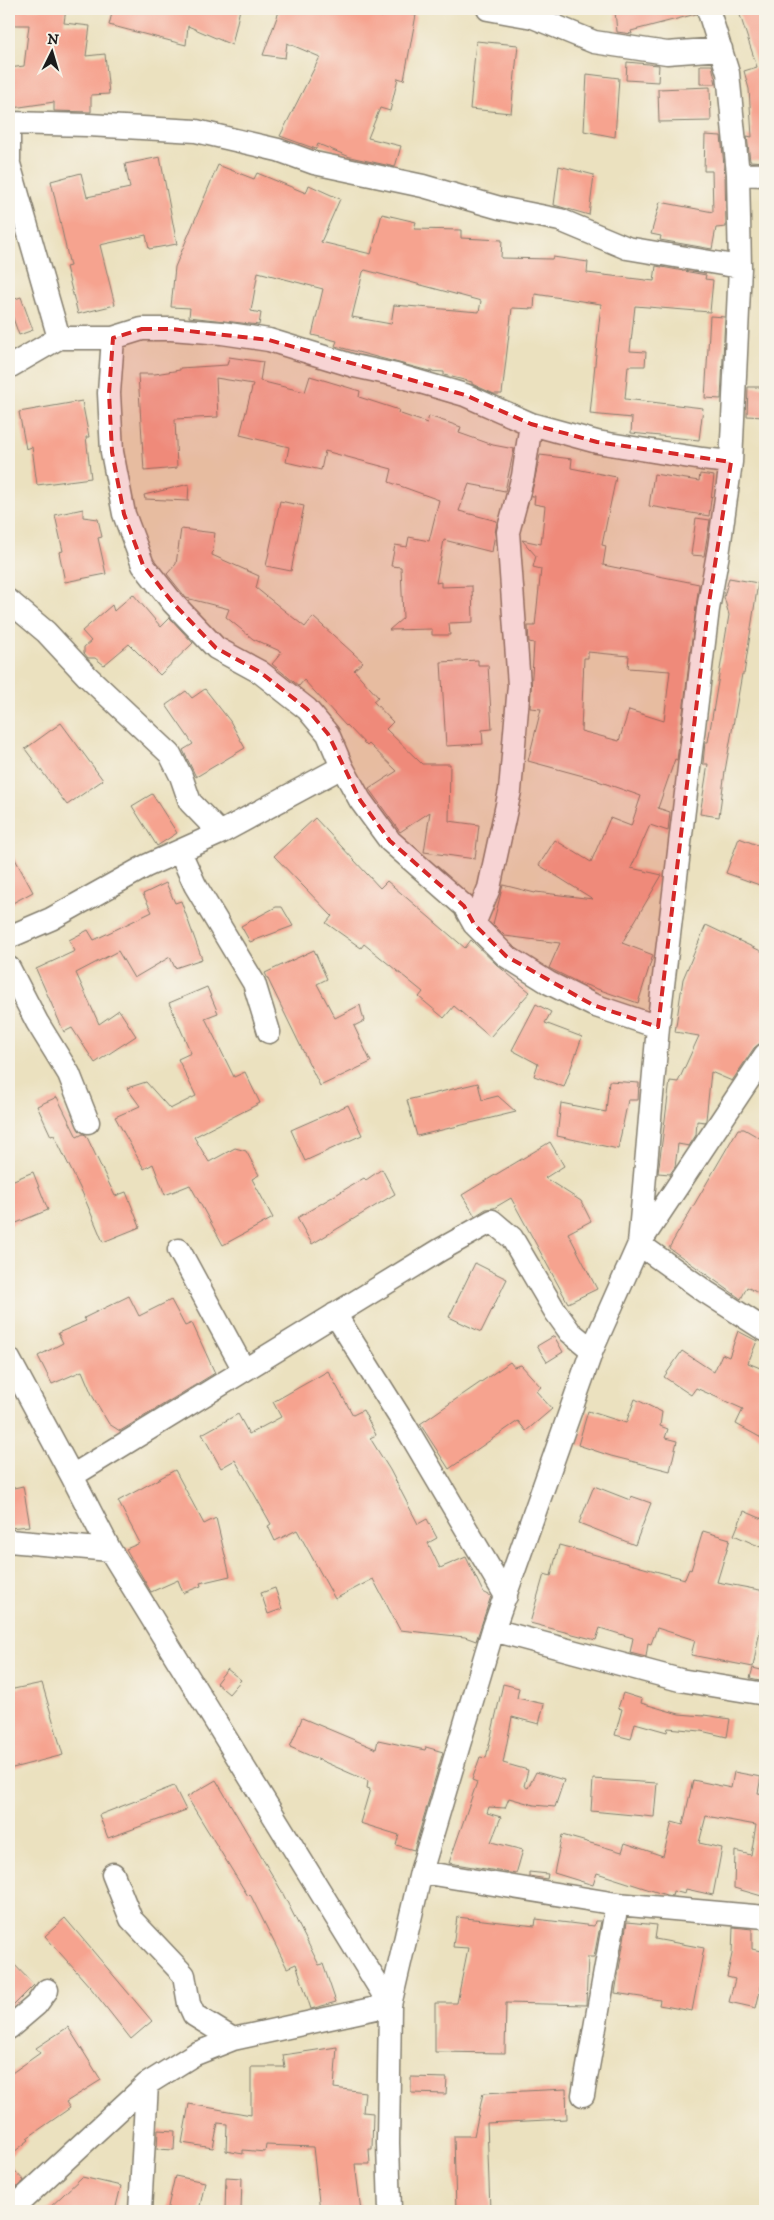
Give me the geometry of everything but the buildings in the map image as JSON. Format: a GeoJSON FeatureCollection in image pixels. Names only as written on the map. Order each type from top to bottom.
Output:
{"type":"FeatureCollection","features":[{"type":"Feature","properties":{"kind":"street"},"geometry":{"type":"LineString","coordinates":[[488,9],[533,17],[594,42],[667,53],[721,49]]}},
{"type":"Feature","properties":{"kind":"street"},"geometry":{"type":"LineString","coordinates":[[639,1244],[658,1027],[708,609],[731,462],[740,267],[738,174],[728,73],[708,9]]}},
{"type":"Feature","properties":{"kind":"street"},"geometry":{"type":"LineString","coordinates":[[9,160],[9,123],[196,131],[278,150],[314,163],[424,186],[500,208],[560,220],[627,248],[740,267]]}},
{"type":"Feature","properties":{"kind":"street"},"geometry":{"type":"LineString","coordinates":[[9,164],[59,338]]}},
{"type":"Feature","properties":{"kind":"street"},"geometry":{"type":"LineString","coordinates":[[738,174],[765,175]]}},
{"type":"Feature","properties":{"kind":"street"},"geometry":{"type":"LineString","coordinates":[[9,367],[59,338],[113,338],[142,329],[222,333],[268,340],[465,395],[531,424],[596,442],[731,462]]}},
{"type":"Feature","properties":{"kind":"street"},"geometry":{"type":"LineString","coordinates":[[113,338],[109,393],[112,452],[124,514],[143,564],[173,603],[216,648],[260,672],[307,709],[328,734],[342,767],[360,800],[390,841],[464,906],[474,924],[506,956],[549,983],[593,1005],[658,1027]]}},
{"type":"Feature","properties":{"kind":"street"},"geometry":{"type":"LineString","coordinates":[[474,924],[489,888],[510,791],[519,685],[508,532],[523,476],[531,424]]}},
{"type":"Feature","properties":{"kind":"street"},"geometry":{"type":"LineString","coordinates":[[9,601],[46,632],[87,676],[170,754],[181,776],[190,802],[220,834]]}},
{"type":"Feature","properties":{"kind":"street"},"geometry":{"type":"LineString","coordinates":[[9,937],[51,919],[146,866],[220,834],[342,767]]}},
{"type":"Feature","properties":{"kind":"street"},"geometry":{"type":"LineString","coordinates":[[180,852],[195,885],[254,983],[269,1032]]}},
{"type":"Feature","properties":{"kind":"street"},"geometry":{"type":"LineString","coordinates":[[9,968],[37,1022],[69,1074],[88,1122]]}},
{"type":"Feature","properties":{"kind":"street"},"geometry":{"type":"LineString","coordinates":[[390,2211],[388,2143],[390,2005],[422,1872],[493,1630],[592,1350],[639,1244],[765,1055]]}},
{"type":"Feature","properties":{"kind":"street"},"geometry":{"type":"LineString","coordinates":[[72,1476],[492,1220],[512,1238],[555,1311],[570,1332],[592,1350]]}},
{"type":"Feature","properties":{"kind":"street"},"geometry":{"type":"LineString","coordinates":[[639,1244],[706,1292],[765,1330]]}},
{"type":"Feature","properties":{"kind":"street"},"geometry":{"type":"LineString","coordinates":[[179,1250],[244,1370]]}},
{"type":"Feature","properties":{"kind":"street"},"geometry":{"type":"LineString","coordinates":[[335,1314],[406,1427],[506,1596]]}},
{"type":"Feature","properties":{"kind":"street"},"geometry":{"type":"LineString","coordinates":[[9,1359],[110,1550],[390,2005]]}},
{"type":"Feature","properties":{"kind":"street"},"geometry":{"type":"LineString","coordinates":[[9,1541],[110,1550]]}},
{"type":"Feature","properties":{"kind":"street"},"geometry":{"type":"LineString","coordinates":[[493,1630],[680,1680],[765,1694]]}},
{"type":"Feature","properties":{"kind":"street"},"geometry":{"type":"LineString","coordinates":[[422,1872],[617,1904],[765,1917]]}},
{"type":"Feature","properties":{"kind":"street"},"geometry":{"type":"LineString","coordinates":[[113,1874],[131,1919],[184,1975],[189,2004],[194,2015],[232,2039]]}},
{"type":"Feature","properties":{"kind":"street"},"geometry":{"type":"LineString","coordinates":[[583,2095],[617,1904]]}},
{"type":"Feature","properties":{"kind":"street"},"geometry":{"type":"LineString","coordinates":[[9,2028],[36,2005],[47,1990]]}},
{"type":"Feature","properties":{"kind":"street"},"geometry":{"type":"LineString","coordinates":[[10,2211],[147,2084],[195,2054],[232,2039],[390,2005]]}},
{"type":"Feature","properties":{"kind":"street"},"geometry":{"type":"LineString","coordinates":[[140,2211],[147,2084]]}},
{"type":"Feature","properties":{"kind":"highlighted area"},"geometry":{"type":"Polygon","coordinates":[[[142,329],[171,329],[269,340],[465,395],[531,424],[597,442],[731,462],[708,609],[658,1027],[593,1005],[506,956],[474,924],[464,906],[390,841],[360,800],[328,734],[307,709],[260,672],[216,648],[173,603],[143,565],[124,514],[112,452],[109,393],[113,338],[142,329]]]}}]}
